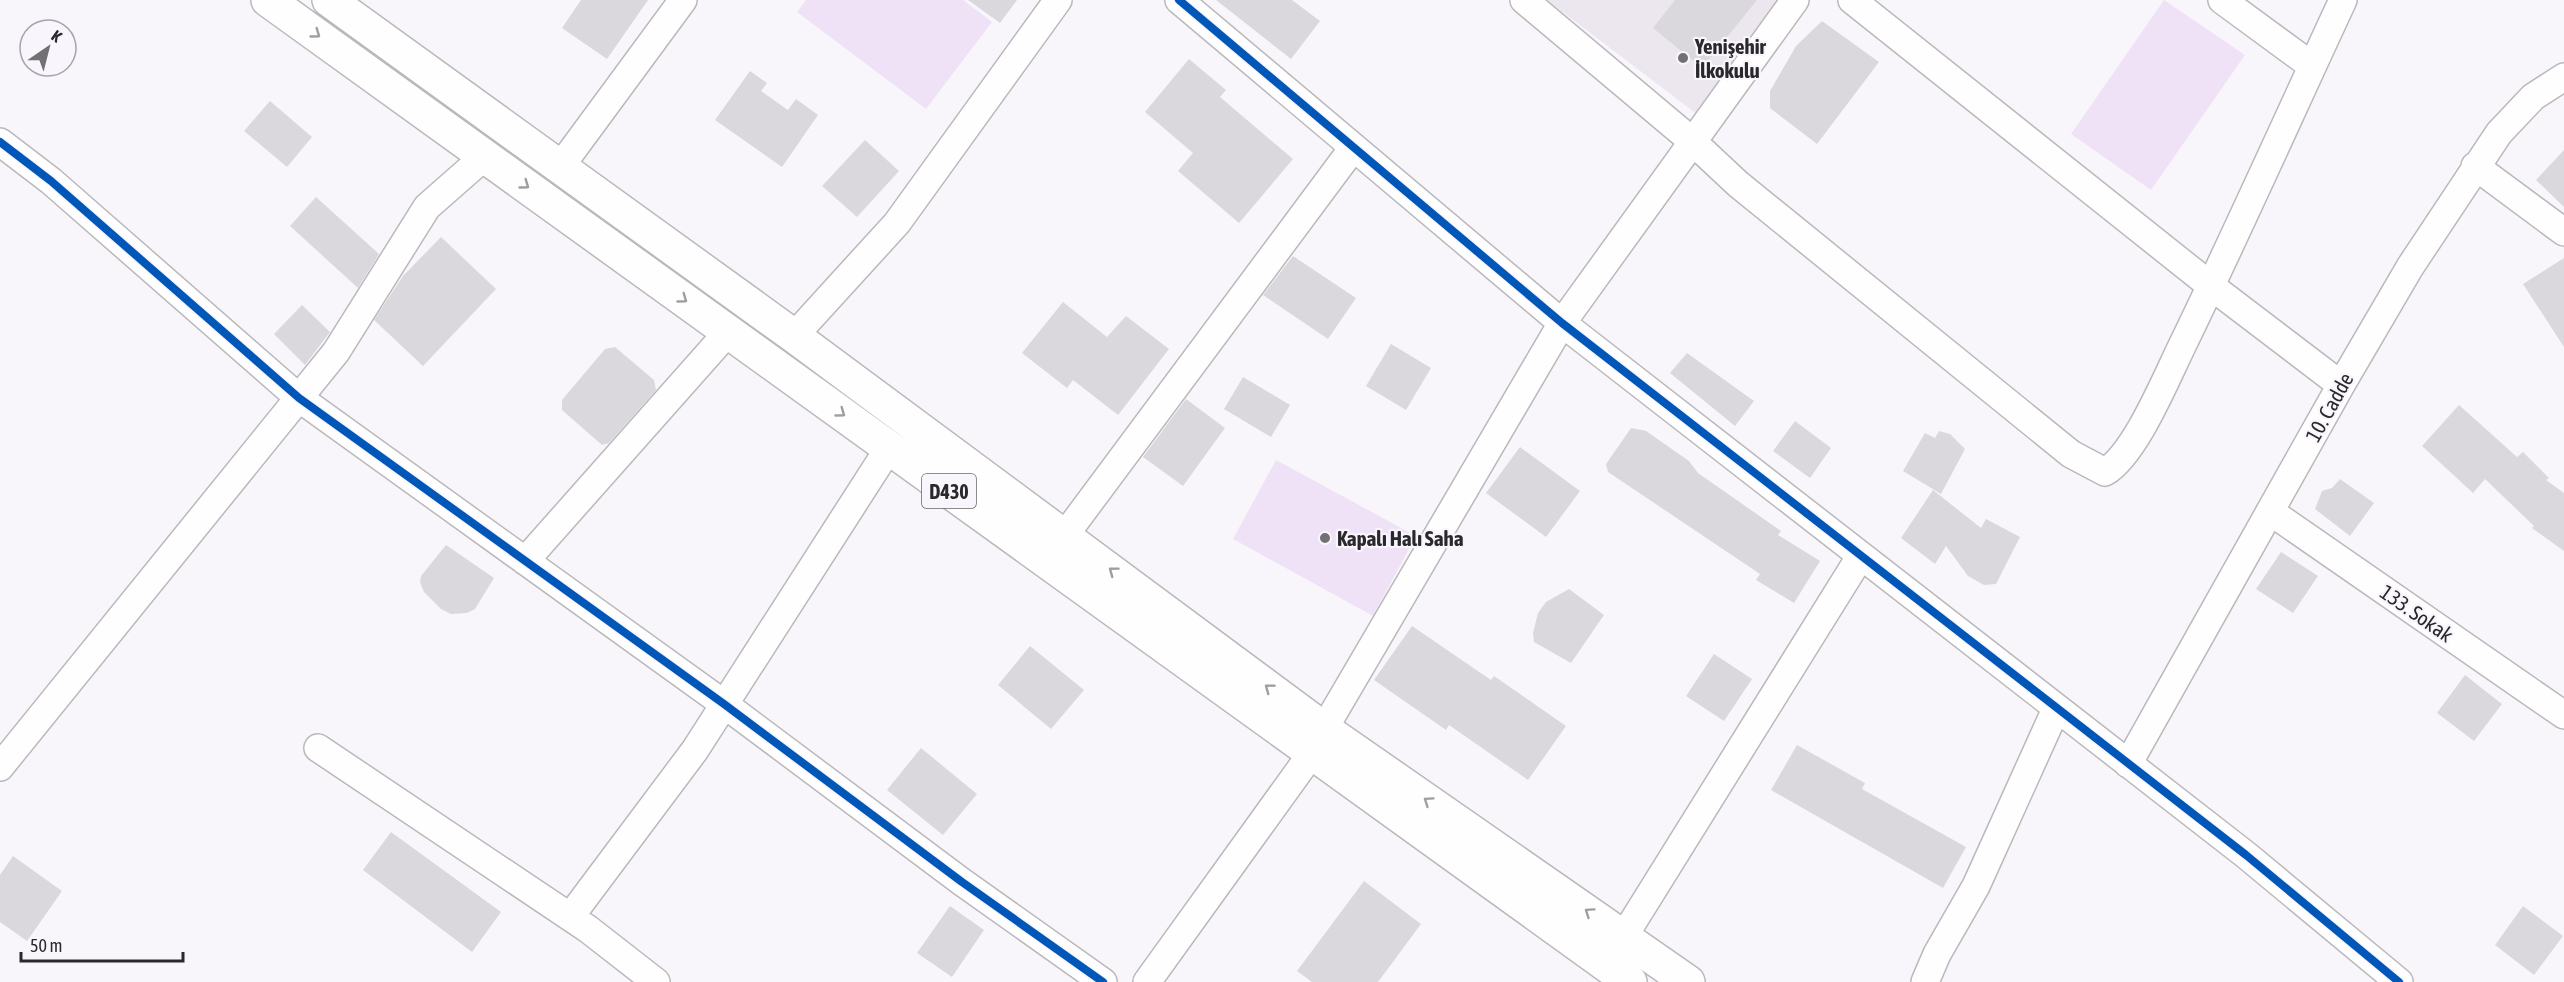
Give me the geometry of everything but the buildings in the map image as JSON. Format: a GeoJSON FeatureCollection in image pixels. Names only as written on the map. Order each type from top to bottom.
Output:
{"type":"FeatureCollection","features":[{"type":"Feature","properties":{"kind":"highway","name":"D430"},"geometry":{"type":"LineString","coordinates":[[268,0],[889,448],[1318,741],[1624,936],[1688,982]]}},
{"type":"Feature","properties":{"kind":"highway","name":"D430"},"geometry":{"type":"LineString","coordinates":[[345,5],[560,167],[1065,535],[1318,741],[1629,982]]}},
{"type":"Feature","properties":{"kind":"street"},"geometry":{"type":"LineString","coordinates":[[560,167],[683,0]]}},
{"type":"Feature","properties":{"kind":"street"},"geometry":{"type":"LineString","coordinates":[[794,336],[897,223],[1058,0]]}},
{"type":"Feature","properties":{"kind":"street"},"geometry":{"type":"LineString","coordinates":[[1179,0],[1562,323],[2246,855],[2399,982]]}},
{"type":"Feature","properties":{"kind":"street"},"geometry":{"type":"LineString","coordinates":[[1524,0],[1692,141],[1738,184],[2071,454],[2105,472],[2116,465],[2133,439],[2211,286],[2343,0]]}},
{"type":"Feature","properties":{"kind":"street"},"geometry":{"type":"LineString","coordinates":[[1147,982],[1318,741],[1562,323],[1795,0]]}},
{"type":"Feature","properties":{"kind":"street"},"geometry":{"type":"LineString","coordinates":[[1852,0],[2211,286],[2341,385]]}},
{"type":"Feature","properties":{"kind":"street"},"geometry":{"type":"LineString","coordinates":[[2222,0],[2312,66]]}},
{"type":"Feature","properties":{"kind":"street","name":"10. Cadde"},"geometry":{"type":"LineString","coordinates":[[2128,764],[2410,267],[2499,133],[2533,97],[2564,77]]}},
{"type":"Feature","properties":{"kind":"street"},"geometry":{"type":"LineString","coordinates":[[0,142],[51,181],[299,398],[724,704],[962,882],[1103,982]]}},
{"type":"Feature","properties":{"kind":"street"},"geometry":{"type":"LineString","coordinates":[[1065,535],[1353,148]]}},
{"type":"Feature","properties":{"kind":"street"},"geometry":{"type":"LineString","coordinates":[[0,767],[336,352],[427,207],[485,156]]}},
{"type":"Feature","properties":{"kind":"street"},"geometry":{"type":"LineString","coordinates":[[2475,166],[2564,232]]}},
{"type":"Feature","properties":{"kind":"street"},"geometry":{"type":"LineString","coordinates":[[525,561],[728,332]]}},
{"type":"Feature","properties":{"kind":"street"},"geometry":{"type":"LineString","coordinates":[[570,917],[695,750],[889,448]]}},
{"type":"Feature","properties":{"kind":"street","name":"133. Sokak"},"geometry":{"type":"LineString","coordinates":[[2271,512],[2564,715]]}},
{"type":"Feature","properties":{"kind":"street"},"geometry":{"type":"LineString","coordinates":[[1624,936],[1860,557]]}},
{"type":"Feature","properties":{"kind":"street"},"geometry":{"type":"LineString","coordinates":[[1925,982],[1937,954],[1976,886],[2056,709]]}},
{"type":"Feature","properties":{"kind":"street"},"geometry":{"type":"LineString","coordinates":[[318,748],[570,917],[656,982]]}},
{"type":"Feature","properties":{"kind":"shaded area"},"geometry":{"type":"Polygon","coordinates":[[[806,0],[963,0],[992,22],[926,109],[797,12],[806,0]]]}},
{"type":"Feature","properties":{"kind":"shaded area","name":"Yenişehir İlkokulu"},"geometry":{"type":"Polygon","coordinates":[[[1547,0],[1788,0],[1698,115],[1547,0]]]}},
{"type":"Feature","properties":{"kind":"shaded area"},"geometry":{"type":"Polygon","coordinates":[[[2164,0],[2245,55],[2151,190],[2071,134],[2164,0]]]}},
{"type":"Feature","properties":{"kind":"shaded area","name":"Kapalı Halı Saha"},"geometry":{"type":"Polygon","coordinates":[[[1276,460],[1416,536],[1373,616],[1233,539],[1276,460]]]}},
{"type":"Feature","properties":{"kind":"cycle path"},"geometry":{"type":"LineString","coordinates":[[1179,0],[1562,323],[2246,855],[2399,982]]}},
{"type":"Feature","properties":{"kind":"cycle path"},"geometry":{"type":"LineString","coordinates":[[0,142],[51,181],[299,398],[724,704],[962,882],[1103,982]]}},
{"type":"Feature","properties":{"kind":"place","name":"Yenişehir İlkokulu"},"geometry":{"type":"Point","coordinates":[1683,58]}},
{"type":"Feature","properties":{"kind":"place","name":"Kapalı Halı Saha"},"geometry":{"type":"Point","coordinates":[1325,538]}}]}
